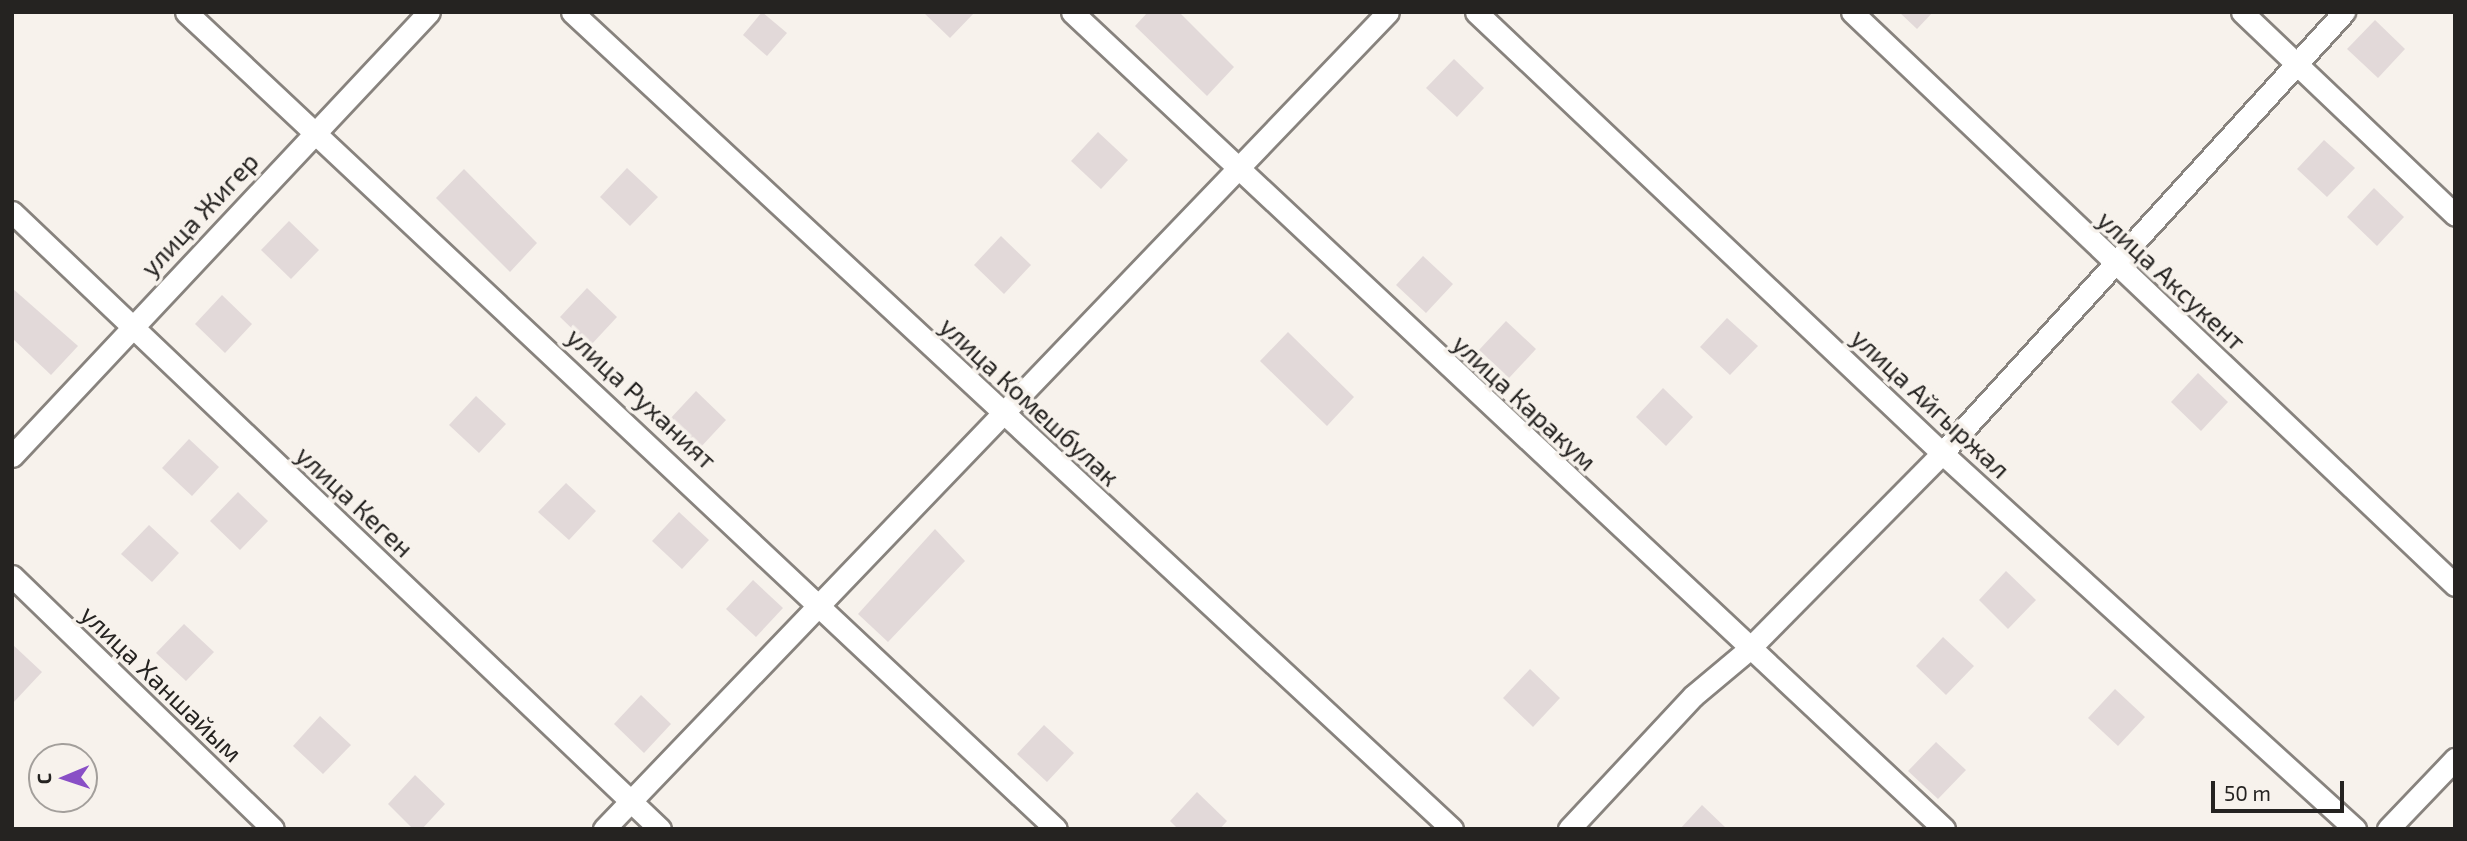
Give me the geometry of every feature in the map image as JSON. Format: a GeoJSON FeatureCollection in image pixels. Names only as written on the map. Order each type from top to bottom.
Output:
{"type":"FeatureCollection","features":[{"type":"Feature","properties":{"kind":"street","name":"улица Руханият"},"geometry":{"type":"LineString","coordinates":[[186,12],[316,130],[819,601],[1056,829]]}},
{"type":"Feature","properties":{"kind":"street","name":"улица Жигер"},"geometry":{"type":"LineString","coordinates":[[12,456],[429,12]]}},
{"type":"Feature","properties":{"kind":"street","name":"улица Комешбулак"},"geometry":{"type":"LineString","coordinates":[[572,12],[1451,829]]}},
{"type":"Feature","properties":{"kind":"street","name":"улица Каракум"},"geometry":{"type":"LineString","coordinates":[[1072,12],[1748,650],[1944,829]]}},
{"type":"Feature","properties":{"kind":"street"},"geometry":{"type":"LineString","coordinates":[[604,829],[819,601],[1238,171],[1388,12]]}},
{"type":"Feature","properties":{"kind":"street","name":"улица Айгыржал"},"geometry":{"type":"LineString","coordinates":[[1476,12],[1942,453],[2355,829]]}},
{"type":"Feature","properties":{"kind":"street","name":"улица Аксукент"},"geometry":{"type":"LineString","coordinates":[[1853,12],[2455,585]]}},
{"type":"Feature","properties":{"kind":"street"},"geometry":{"type":"LineString","coordinates":[[2242,12],[2455,215]]}},
{"type":"Feature","properties":{"kind":"street"},"geometry":{"type":"LineString","coordinates":[[1569,829],[1693,696],[1748,650],[1942,453],[2344,12]]}},
{"type":"Feature","properties":{"kind":"street","name":"улица Кеген"},"geometry":{"type":"LineString","coordinates":[[12,212],[660,829]]}},
{"type":"Feature","properties":{"kind":"street","name":"улица Ханшайым"},"geometry":{"type":"LineString","coordinates":[[12,576],[273,829]]}},
{"type":"Feature","properties":{"kind":"street"},"geometry":{"type":"LineString","coordinates":[[2388,829],[2455,759]]}},
{"type":"Feature","properties":{"kind":"building"},"geometry":{"type":"Polygon","coordinates":[[[762,12],[787,33],[767,56],[743,35],[762,12]]]}},
{"type":"Feature","properties":{"kind":"building"},"geometry":{"type":"Polygon","coordinates":[[[923,12],[975,12],[950,38],[923,12]]]}},
{"type":"Feature","properties":{"kind":"building"},"geometry":{"type":"Polygon","coordinates":[[[1148,12],[1179,12],[1234,67],[1207,96],[1135,26],[1148,12]]]}},
{"type":"Feature","properties":{"kind":"building"},"geometry":{"type":"Polygon","coordinates":[[[1899,12],[1933,12],[1917,29],[1899,12]]]}},
{"type":"Feature","properties":{"kind":"building"},"geometry":{"type":"Polygon","coordinates":[[[2375,20],[2405,49],[2378,78],[2347,49],[2375,20]]]}},
{"type":"Feature","properties":{"kind":"building"},"geometry":{"type":"Polygon","coordinates":[[[1454,59],[1484,88],[1457,117],[1426,88],[1454,59]]]}},
{"type":"Feature","properties":{"kind":"building"},"geometry":{"type":"Polygon","coordinates":[[[1098,132],[1128,160],[1101,189],[1071,161],[1098,132]]]}},
{"type":"Feature","properties":{"kind":"building"},"geometry":{"type":"Polygon","coordinates":[[[2324,140],[2355,168],[2327,197],[2297,169],[2324,140]]]}},
{"type":"Feature","properties":{"kind":"building"},"geometry":{"type":"Polygon","coordinates":[[[627,168],[658,197],[630,226],[600,197],[627,168]]]}},
{"type":"Feature","properties":{"kind":"building"},"geometry":{"type":"Polygon","coordinates":[[[464,169],[537,243],[510,272],[436,198],[464,169]]]}},
{"type":"Feature","properties":{"kind":"building"},"geometry":{"type":"Polygon","coordinates":[[[2374,188],[2404,217],[2377,246],[2347,217],[2374,188]]]}},
{"type":"Feature","properties":{"kind":"building"},"geometry":{"type":"Polygon","coordinates":[[[289,221],[319,250],[291,279],[261,250],[289,221]]]}},
{"type":"Feature","properties":{"kind":"building"},"geometry":{"type":"Polygon","coordinates":[[[1001,236],[1031,265],[1004,294],[974,265],[1001,236]]]}},
{"type":"Feature","properties":{"kind":"building"},"geometry":{"type":"Polygon","coordinates":[[[1423,256],[1453,284],[1426,313],[1396,285],[1423,256]]]}},
{"type":"Feature","properties":{"kind":"building"},"geometry":{"type":"Polygon","coordinates":[[[12,288],[78,346],[51,375],[12,338],[12,288]]]}},
{"type":"Feature","properties":{"kind":"building"},"geometry":{"type":"Polygon","coordinates":[[[587,288],[617,317],[590,346],[560,317],[587,288]]]}},
{"type":"Feature","properties":{"kind":"building"},"geometry":{"type":"Polygon","coordinates":[[[222,295],[252,324],[225,353],[195,324],[222,295]]]}},
{"type":"Feature","properties":{"kind":"building"},"geometry":{"type":"Polygon","coordinates":[[[1727,318],[1758,346],[1730,375],[1700,347],[1727,318]]]}},
{"type":"Feature","properties":{"kind":"building"},"geometry":{"type":"Polygon","coordinates":[[[1506,321],[1536,349],[1509,378],[1479,350],[1506,321]]]}},
{"type":"Feature","properties":{"kind":"building"},"geometry":{"type":"Polygon","coordinates":[[[1288,332],[1354,397],[1327,426],[1260,361],[1288,332]]]}},
{"type":"Feature","properties":{"kind":"building"},"geometry":{"type":"Polygon","coordinates":[[[2198,373],[2228,402],[2201,431],[2171,402],[2198,373]]]}},
{"type":"Feature","properties":{"kind":"building"},"geometry":{"type":"Polygon","coordinates":[[[1663,388],[1693,417],[1666,446],[1636,417],[1663,388]]]}},
{"type":"Feature","properties":{"kind":"building"},"geometry":{"type":"Polygon","coordinates":[[[696,391],[726,420],[699,449],[669,420],[696,391]]]}},
{"type":"Feature","properties":{"kind":"building"},"geometry":{"type":"Polygon","coordinates":[[[476,396],[506,424],[479,453],[449,425],[476,396]]]}},
{"type":"Feature","properties":{"kind":"building"},"geometry":{"type":"Polygon","coordinates":[[[189,439],[219,467],[192,496],[162,468],[189,439]]]}},
{"type":"Feature","properties":{"kind":"building"},"geometry":{"type":"Polygon","coordinates":[[[566,483],[596,511],[569,540],[538,512],[566,483]]]}},
{"type":"Feature","properties":{"kind":"building"},"geometry":{"type":"Polygon","coordinates":[[[238,492],[268,521],[240,550],[210,521],[238,492]]]}},
{"type":"Feature","properties":{"kind":"building"},"geometry":{"type":"Polygon","coordinates":[[[679,512],[709,540],[682,569],[652,541],[679,512]]]}},
{"type":"Feature","properties":{"kind":"building"},"geometry":{"type":"Polygon","coordinates":[[[149,525],[179,553],[152,582],[121,554],[149,525]]]}},
{"type":"Feature","properties":{"kind":"building"},"geometry":{"type":"Polygon","coordinates":[[[935,529],[965,561],[888,642],[858,614],[935,529]]]}},
{"type":"Feature","properties":{"kind":"building"},"geometry":{"type":"Polygon","coordinates":[[[2006,571],[2036,600],[2008,629],[1979,600],[2006,571]]]}},
{"type":"Feature","properties":{"kind":"building"},"geometry":{"type":"Polygon","coordinates":[[[753,580],[783,608],[756,637],[726,609],[753,580]]]}},
{"type":"Feature","properties":{"kind":"building"},"geometry":{"type":"Polygon","coordinates":[[[184,624],[214,652],[186,681],[156,653],[184,624]]]}},
{"type":"Feature","properties":{"kind":"building"},"geometry":{"type":"Polygon","coordinates":[[[1943,637],[1974,666],[1946,695],[1916,666],[1943,637]]]}},
{"type":"Feature","properties":{"kind":"building"},"geometry":{"type":"Polygon","coordinates":[[[12,644],[42,672],[12,704],[12,644]]]}},
{"type":"Feature","properties":{"kind":"building"},"geometry":{"type":"Polygon","coordinates":[[[1530,669],[1560,698],[1533,727],[1503,698],[1530,669]]]}},
{"type":"Feature","properties":{"kind":"building"},"geometry":{"type":"Polygon","coordinates":[[[2115,689],[2145,717],[2118,746],[2088,718],[2115,689]]]}},
{"type":"Feature","properties":{"kind":"building"},"geometry":{"type":"Polygon","coordinates":[[[641,695],[671,724],[644,753],[614,724],[641,695]]]}},
{"type":"Feature","properties":{"kind":"building"},"geometry":{"type":"Polygon","coordinates":[[[320,716],[351,745],[323,774],[293,746],[320,716]]]}},
{"type":"Feature","properties":{"kind":"building"},"geometry":{"type":"Polygon","coordinates":[[[1044,725],[1074,753],[1047,782],[1017,754],[1044,725]]]}},
{"type":"Feature","properties":{"kind":"building"},"geometry":{"type":"Polygon","coordinates":[[[1936,742],[1966,770],[1938,799],[1908,771],[1936,742]]]}},
{"type":"Feature","properties":{"kind":"building"},"geometry":{"type":"Polygon","coordinates":[[[415,775],[445,804],[422,829],[413,829],[388,804],[415,775]]]}},
{"type":"Feature","properties":{"kind":"building"},"geometry":{"type":"Polygon","coordinates":[[[1197,792],[1227,821],[1220,829],[1178,829],[1170,821],[1197,792]]]}},
{"type":"Feature","properties":{"kind":"building"},"geometry":{"type":"Polygon","coordinates":[[[1702,805],[1727,829],[1680,829],[1702,805]]]}}]}
